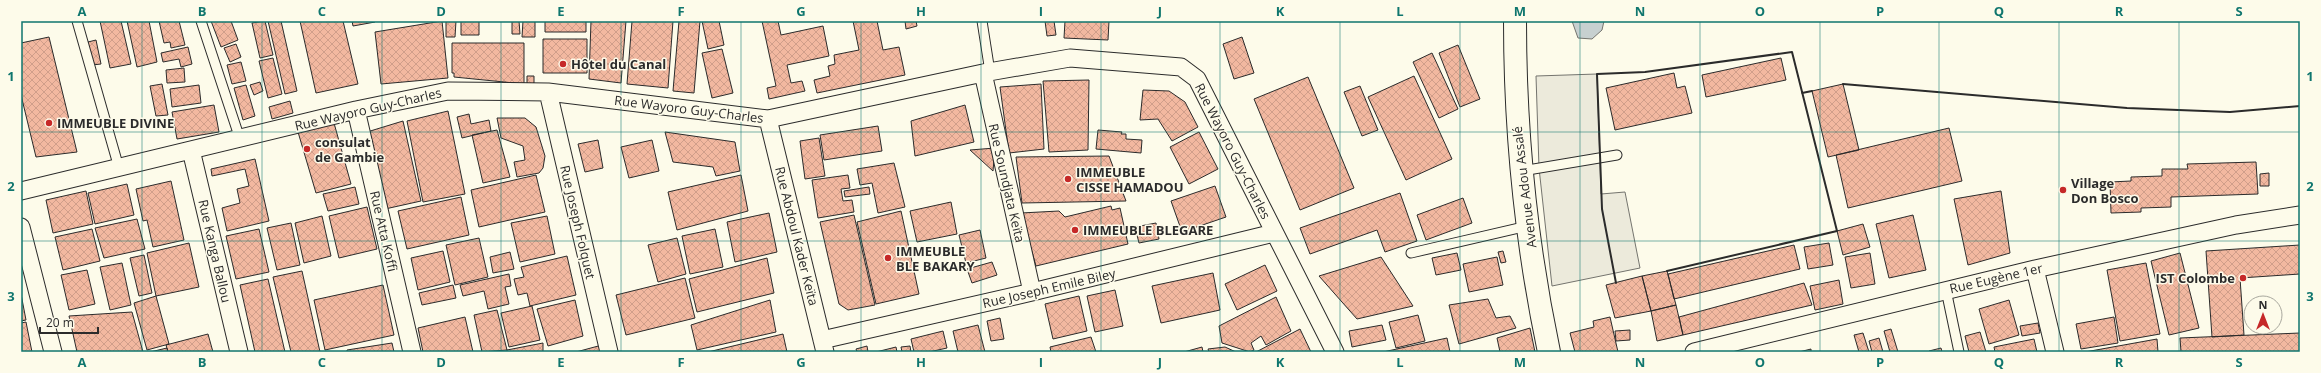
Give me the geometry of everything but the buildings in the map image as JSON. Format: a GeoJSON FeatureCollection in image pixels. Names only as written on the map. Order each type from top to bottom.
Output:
{"type":"FeatureCollection","features":[{"type":"Feature","properties":{"kind":"street","name":"Avenue Adou Assalé"},"geometry":{"type":"LineString","coordinates":[[1515,27],[1517,129],[1521,171],[1540,307],[1549,352]]}},
{"type":"Feature","properties":{"kind":"street","name":"Rue Wayoro Guy-Charles"},"geometry":{"type":"LineString","coordinates":[[21,191],[356,110],[448,90],[548,92],[768,119],[986,72],[1070,58],[1181,67],[1197,79],[1335,352]]}},
{"type":"Feature","properties":{"kind":"street","name":"Rue Soundjata Keïta"},"geometry":{"type":"LineString","coordinates":[[986,72],[1032,292]]}},
{"type":"Feature","properties":{"kind":"street","name":"Rue Joseph Folquet"},"geometry":{"type":"LineString","coordinates":[[548,92],[608,352]]}},
{"type":"Feature","properties":{"kind":"street","name":"Rue Atta Koffi"},"geometry":{"type":"LineString","coordinates":[[356,110],[412,352]]}},
{"type":"Feature","properties":{"kind":"street","name":"Rue Abdoul Kader Keïta"},"geometry":{"type":"LineString","coordinates":[[768,119],[824,346]]}},
{"type":"Feature","properties":{"kind":"street","name":"Rue Kanga Ballou"},"geometry":{"type":"LineString","coordinates":[[191,150],[239,352]]}},
{"type":"Feature","properties":{"kind":"street","name":"Rue Eugène 1er"},"geometry":{"type":"LineString","coordinates":[[1694,352],[2034,269],[2236,225],[2300,215]]}},
{"type":"Feature","properties":{"kind":"street"},"geometry":{"type":"LineString","coordinates":[[21,227],[53,352]]}},
{"type":"Feature","properties":{"kind":"street","name":"Rue Joseph Emile Biley"},"geometry":{"type":"LineString","coordinates":[[824,346],[1032,292],[1274,233]]}},
{"type":"Feature","properties":{"kind":"street"},"geometry":{"type":"LineString","coordinates":[[2034,269],[2055,352]]}},
{"type":"Feature","properties":{"kind":"lane"},"geometry":{"type":"LineString","coordinates":[[77,21],[119,168]]}},
{"type":"Feature","properties":{"kind":"lane"},"geometry":{"type":"LineString","coordinates":[[201,21],[240,139]]}},
{"type":"Feature","properties":{"kind":"lane"},"geometry":{"type":"LineString","coordinates":[[982,21],[986,72]]}},
{"type":"Feature","properties":{"kind":"lane"},"geometry":{"type":"LineString","coordinates":[[1521,171],[1617,155]]}},
{"type":"Feature","properties":{"kind":"lane"},"geometry":{"type":"LineString","coordinates":[[1411,253],[1528,226]]}},
{"type":"Feature","properties":{"kind":"lane"},"geometry":{"type":"LineString","coordinates":[[1946,290],[1959,352]]}},
{"type":"Feature","properties":{"kind":"shaded area"},"geometry":{"type":"Polygon","coordinates":[[[1572,21],[1604,21],[1602,30],[1592,39],[1578,38],[1572,21]]]}},
{"type":"Feature","properties":{"kind":"shaded area"},"geometry":{"type":"Polygon","coordinates":[[[1597,74],[1601,194],[1625,192],[1640,268],[1552,286],[1539,168],[1536,76],[1597,74]]]}},
{"type":"Feature","properties":{"kind":"wall"},"geometry":{"type":"LineString","coordinates":[[1616,283],[1602,209],[1597,74],[1645,72],[1792,52],[1837,231],[1667,271]]}},
{"type":"Feature","properties":{"kind":"wall"},"geometry":{"type":"LineString","coordinates":[[1843,84],[2127,108],[2230,112],[2300,106]]}},
{"type":"Feature","properties":{"kind":"wall"},"geometry":{"type":"LineString","coordinates":[[1802,93],[1812,91]]}},
{"type":"Feature","properties":{"kind":"place","name":"Hôtel du Canal"},"geometry":{"type":"Point","coordinates":[563,64]}},
{"type":"Feature","properties":{"kind":"place","name":"IMMEUBLE DIVINE"},"geometry":{"type":"Point","coordinates":[49,123]}},
{"type":"Feature","properties":{"kind":"place","name":"consulat de Gambie"},"geometry":{"type":"Point","coordinates":[307,149]}},
{"type":"Feature","properties":{"kind":"place","name":"IMMEUBLE CISSE HAMADOU"},"geometry":{"type":"Point","coordinates":[1068,179]}},
{"type":"Feature","properties":{"kind":"place","name":"Village Don Bosco"},"geometry":{"type":"Point","coordinates":[2063,190]}},
{"type":"Feature","properties":{"kind":"place","name":"IMMEUBLE BLEGARE"},"geometry":{"type":"Point","coordinates":[1075,230]}},
{"type":"Feature","properties":{"kind":"place","name":"IMMEUBLE BLE BAKARY"},"geometry":{"type":"Point","coordinates":[888,258]}},
{"type":"Feature","properties":{"kind":"place","name":"IST Colombe"},"geometry":{"type":"Point","coordinates":[2243,278]}}]}
